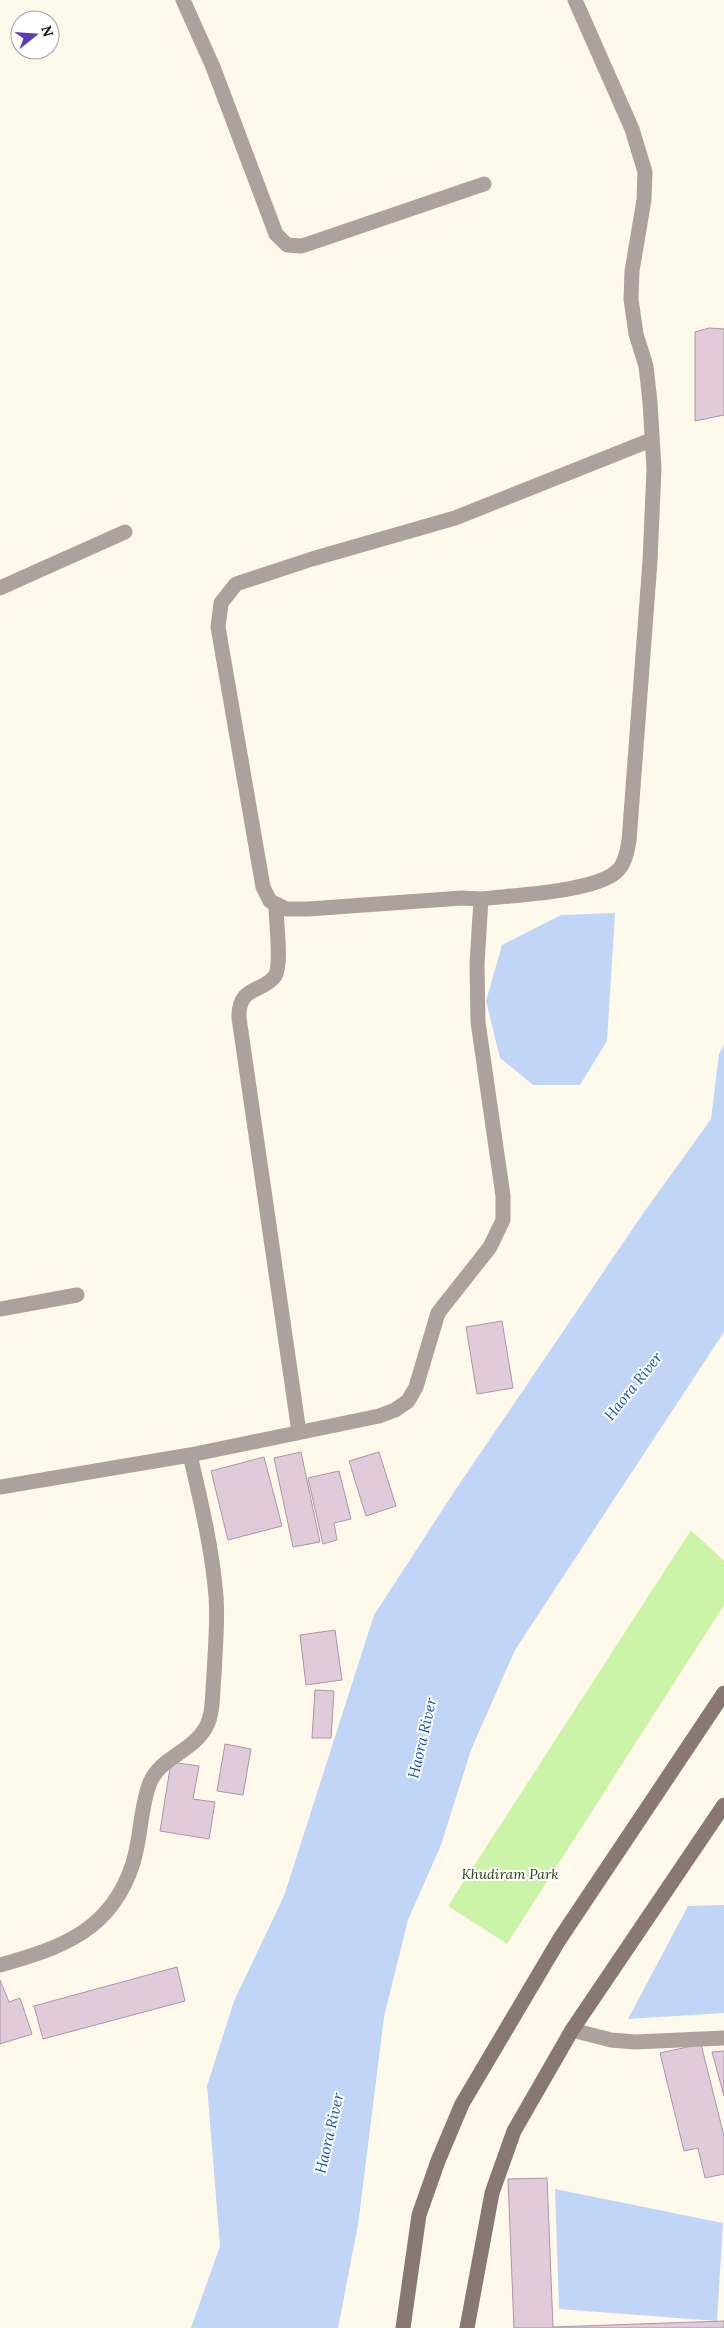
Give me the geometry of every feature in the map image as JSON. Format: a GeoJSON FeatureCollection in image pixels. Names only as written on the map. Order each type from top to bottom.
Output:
{"type":"FeatureCollection","features":[{"type":"Feature","properties":{"kind":"street"},"geometry":{"type":"LineString","coordinates":[[183,0],[213,67],[276,234],[288,245],[302,246],[484,184]]}},
{"type":"Feature","properties":{"kind":"street"},"geometry":{"type":"LineString","coordinates":[[575,0],[632,129],[645,172],[644,200],[632,271],[631,300],[636,334],[646,366],[654,469],[650,561],[629,840],[625,858],[618,871],[606,879],[586,885],[481,899],[455,898],[308,909],[286,909],[270,902],[263,887],[218,627],[220,603],[228,592],[236,584],[312,559],[455,518],[651,440]]}},
{"type":"Feature","properties":{"kind":"street"},"geometry":{"type":"LineString","coordinates":[[0,588],[125,532]]}},
{"type":"Feature","properties":{"kind":"street"},"geometry":{"type":"LineString","coordinates":[[0,1487],[190,1456],[378,1416],[395,1410],[408,1400],[416,1387],[438,1313],[490,1247],[503,1220],[504,1196],[478,1022],[476,964],[481,899]]}},
{"type":"Feature","properties":{"kind":"street"},"geometry":{"type":"LineString","coordinates":[[276,906],[278,970],[270,982],[247,994],[238,1009],[299,1432]]}},
{"type":"Feature","properties":{"kind":"street"},"geometry":{"type":"LineString","coordinates":[[0,1309],[77,1295]]}},
{"type":"Feature","properties":{"kind":"street"},"geometry":{"type":"LineString","coordinates":[[0,1965],[44,1953],[71,1941],[95,1925],[112,1907],[134,1863],[149,1786],[159,1767],[199,1737],[211,1714],[216,1598],[208,1532],[190,1456]]}},
{"type":"Feature","properties":{"kind":"street"},"geometry":{"type":"LineString","coordinates":[[403,2328],[419,2215],[438,2161],[462,2104],[559,1940],[724,1693]]}},
{"type":"Feature","properties":{"kind":"street"},"geometry":{"type":"LineString","coordinates":[[467,2328],[492,2194],[514,2131],[572,2030],[724,1806]]}},
{"type":"Feature","properties":{"kind":"street"},"geometry":{"type":"LineString","coordinates":[[572,2030],[611,2040],[635,2042],[724,2038]]}},
{"type":"Feature","properties":{"kind":"green space","name":"Khudiram Park"},"geometry":{"type":"Polygon","coordinates":[[[691,1530],[724,1561],[724,1605],[507,1944],[448,1906],[691,1530]]]}},
{"type":"Feature","properties":{"kind":"water"},"geometry":{"type":"Polygon","coordinates":[[[615,913],[607,1041],[580,1085],[533,1085],[500,1058],[486,1001],[502,945],[561,915],[615,913]]]}},
{"type":"Feature","properties":{"kind":"water","name":"Haora River"},"geometry":{"type":"Polygon","coordinates":[[[724,1045],[724,1332],[515,1650],[471,1750],[441,1845],[408,1920],[384,2017],[358,2225],[338,2328],[191,2328],[220,2246],[207,2086],[234,2001],[284,1896],[374,1615],[456,1489],[642,1215],[711,1119],[719,1054],[724,1045]]]}},
{"type":"Feature","properties":{"kind":"water"},"geometry":{"type":"Polygon","coordinates":[[[724,1905],[724,2013],[628,2019],[688,1906],[724,1905]]]}},
{"type":"Feature","properties":{"kind":"water"},"geometry":{"type":"Polygon","coordinates":[[[555,2189],[723,2223],[717,2321],[559,2309],[555,2189]]]}},
{"type":"Feature","properties":{"kind":"building"},"geometry":{"type":"Polygon","coordinates":[[[709,328],[724,329],[724,415],[695,421],[695,332],[709,328]]]}},
{"type":"Feature","properties":{"kind":"building"},"geometry":{"type":"Polygon","coordinates":[[[502,1321],[513,1388],[477,1394],[466,1327],[502,1321]]]}},
{"type":"Feature","properties":{"kind":"building"},"geometry":{"type":"Polygon","coordinates":[[[301,1452],[320,1542],[293,1547],[274,1458],[301,1452]]]}},
{"type":"Feature","properties":{"kind":"building"},"geometry":{"type":"Polygon","coordinates":[[[379,1452],[396,1506],[366,1516],[349,1461],[379,1452]]]}},
{"type":"Feature","properties":{"kind":"building"},"geometry":{"type":"Polygon","coordinates":[[[264,1457],[282,1526],[228,1540],[211,1471],[264,1457]]]}},
{"type":"Feature","properties":{"kind":"building"},"geometry":{"type":"Polygon","coordinates":[[[339,1471],[351,1519],[334,1523],[337,1540],[323,1544],[308,1478],[339,1471]]]}},
{"type":"Feature","properties":{"kind":"building"},"geometry":{"type":"Polygon","coordinates":[[[335,1630],[342,1680],[306,1685],[300,1635],[335,1630]]]}},
{"type":"Feature","properties":{"kind":"building"},"geometry":{"type":"Polygon","coordinates":[[[315,1690],[334,1691],[331,1738],[312,1738],[315,1690]]]}},
{"type":"Feature","properties":{"kind":"building"},"geometry":{"type":"Polygon","coordinates":[[[225,1744],[251,1749],[243,1795],[217,1791],[225,1744]]]}},
{"type":"Feature","properties":{"kind":"building"},"geometry":{"type":"Polygon","coordinates":[[[171,1762],[199,1766],[193,1799],[215,1802],[209,1839],[160,1831],[171,1762]]]}},
{"type":"Feature","properties":{"kind":"building"},"geometry":{"type":"Polygon","coordinates":[[[177,1967],[185,2001],[43,2039],[34,2006],[177,1967]]]}},
{"type":"Feature","properties":{"kind":"building"},"geometry":{"type":"Polygon","coordinates":[[[0,1980],[9,2002],[20,1998],[32,2034],[0,2044],[0,1980]]]}},
{"type":"Feature","properties":{"kind":"building"},"geometry":{"type":"Polygon","coordinates":[[[701,2044],[724,2136],[724,2174],[705,2178],[698,2148],[684,2151],[660,2053],[701,2044]]]}},
{"type":"Feature","properties":{"kind":"building"},"geometry":{"type":"Polygon","coordinates":[[[724,2051],[724,2096],[712,2052],[724,2051]]]}},
{"type":"Feature","properties":{"kind":"building"},"geometry":{"type":"Polygon","coordinates":[[[547,2178],[553,2327],[724,2321],[724,2328],[514,2328],[508,2179],[547,2178]]]}}]}
